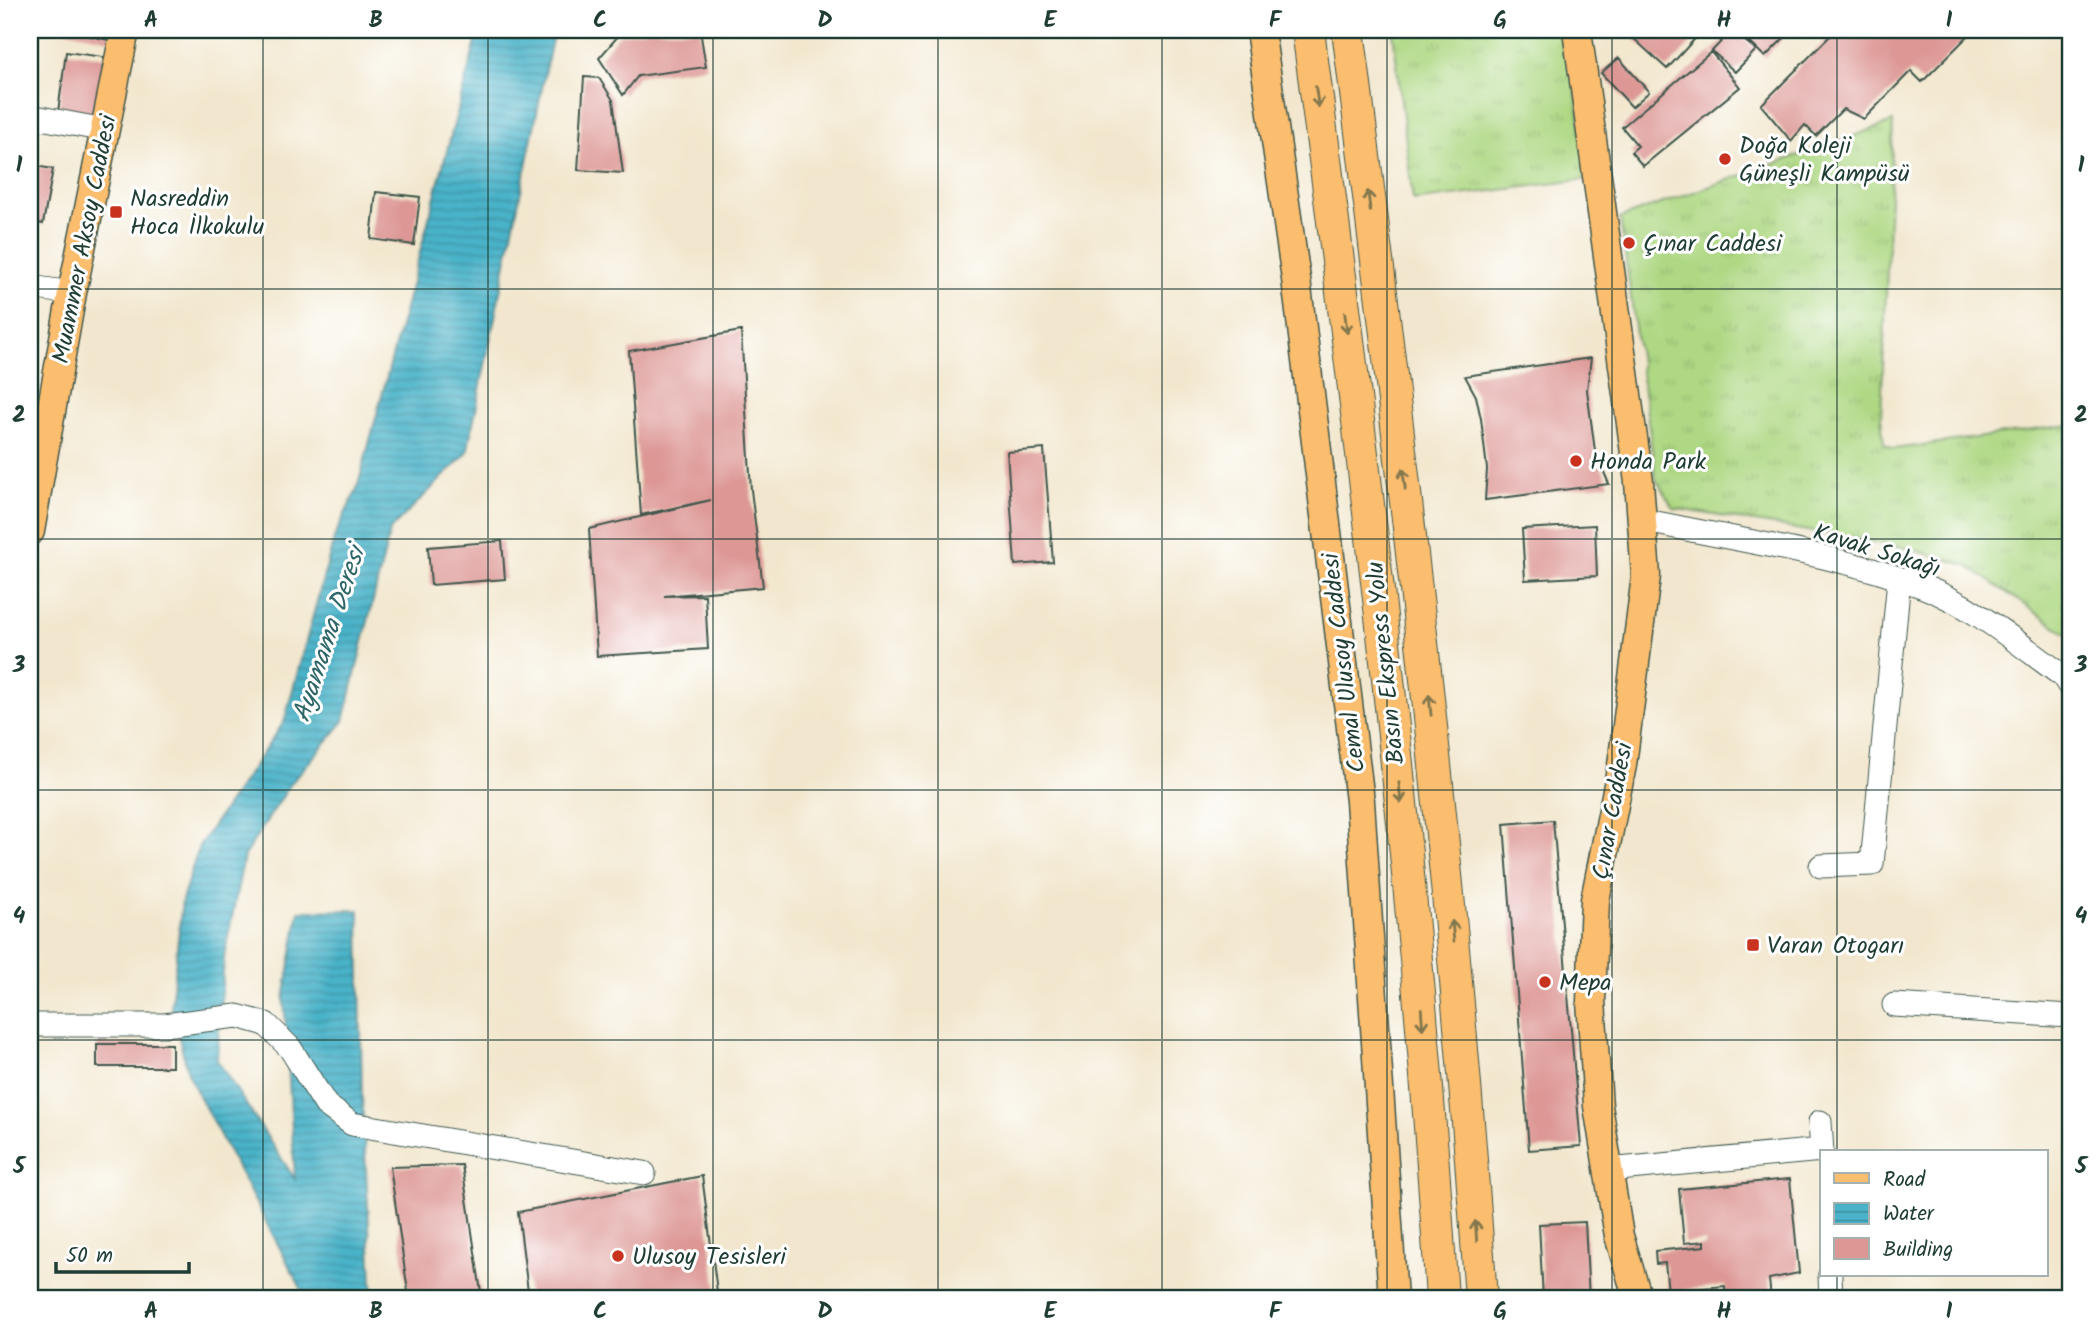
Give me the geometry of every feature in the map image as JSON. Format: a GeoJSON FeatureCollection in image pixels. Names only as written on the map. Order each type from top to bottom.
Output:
{"type":"FeatureCollection","features":[{"type":"Feature","properties":{"kind":"highway","name":"Basın Ekspress Yolu"},"geometry":{"type":"LineString","coordinates":[[1308,30],[1362,450],[1409,872],[1442,1299]]}},
{"type":"Feature","properties":{"kind":"highway","name":"Basın Ekspress Yolu"},"geometry":{"type":"LineString","coordinates":[[1350,35],[1415,568],[1442,815],[1480,1299]]}},
{"type":"Feature","properties":{"kind":"main road","name":"Muammer Aksoy Caddesi"},"geometry":{"type":"LineString","coordinates":[[30,531],[72,293],[125,30]]}},
{"type":"Feature","properties":{"kind":"main road","name":"Cemal Ulusoy Caddesi"},"geometry":{"type":"LineString","coordinates":[[1260,30],[1296,279],[1360,801],[1393,1299]]}},
{"type":"Feature","properties":{"kind":"main road","name":"Çınar Caddesi"},"geometry":{"type":"LineString","coordinates":[[1577,30],[1642,520],[1646,576],[1622,765],[1595,900],[1591,1001],[1598,1106],[1608,1170],[1619,1236],[1638,1299]]}},
{"type":"Feature","properties":{"kind":"street"},"geometry":{"type":"LineString","coordinates":[[30,116],[105,130]]}},
{"type":"Feature","properties":{"kind":"street"},"geometry":{"type":"LineString","coordinates":[[30,287],[72,293]]}},
{"type":"Feature","properties":{"kind":"street","name":"Kavak Sokağı"},"geometry":{"type":"LineString","coordinates":[[1642,520],[1846,563],[1926,587],[1986,621],[2063,676],[2070,687]]}},
{"type":"Feature","properties":{"kind":"street"},"geometry":{"type":"LineString","coordinates":[[1821,866],[1872,864],[1899,579]]}},
{"type":"Feature","properties":{"kind":"street"},"geometry":{"type":"LineString","coordinates":[[1894,1005],[2070,1016]]}},
{"type":"Feature","properties":{"kind":"street"},"geometry":{"type":"LineString","coordinates":[[30,1025],[164,1025],[237,1016],[266,1024],[290,1048],[326,1105],[352,1125],[644,1172]]}},
{"type":"Feature","properties":{"kind":"street"},"geometry":{"type":"LineString","coordinates":[[1820,1122],[1822,1150]]}},
{"type":"Feature","properties":{"kind":"street"},"geometry":{"type":"LineString","coordinates":[[1608,1170],[1820,1151]]}},
{"type":"Feature","properties":{"kind":"street"},"geometry":{"type":"LineString","coordinates":[[1830,1276],[1831,1299]]}},
{"type":"Feature","properties":{"kind":"green space"},"geometry":{"type":"Polygon","coordinates":[[[1567,30],[1588,179],[1413,201],[1393,32],[1567,30]]]}},
{"type":"Feature","properties":{"kind":"green space"},"geometry":{"type":"Polygon","coordinates":[[[1893,122],[1881,417],[1884,444],[1894,449],[2070,425],[2070,636],[1966,565],[1902,547],[1673,508],[1656,479],[1620,218],[1893,122]]]}},
{"type":"Feature","properties":{"kind":"water","name":"Ayamama Deresi"},"geometry":{"type":"Polygon","coordinates":[[[479,30],[554,30],[467,453],[390,530],[344,721],[292,782],[244,856],[224,958],[217,1060],[295,1179],[284,999],[299,911],[359,910],[362,1096],[373,1299],[302,1299],[302,1290],[189,1077],[171,1006],[182,900],[199,846],[284,722],[335,535],[357,489],[479,30]]]}},
{"type":"Feature","properties":{"kind":"building"},"geometry":{"type":"Polygon","coordinates":[[[62,30],[111,30],[109,40],[62,30]]]}},
{"type":"Feature","properties":{"kind":"building"},"geometry":{"type":"Polygon","coordinates":[[[647,30],[700,30],[706,67],[638,76],[623,95],[599,58],[619,35],[647,30]]]}},
{"type":"Feature","properties":{"kind":"building"},"geometry":{"type":"Polygon","coordinates":[[[1636,30],[1703,30],[1667,69],[1631,36],[1636,30]]]}},
{"type":"Feature","properties":{"kind":"building"},"geometry":{"type":"Polygon","coordinates":[[[1732,30],[1756,50],[1735,72],[1712,51],[1732,30]]]}},
{"type":"Feature","properties":{"kind":"building"},"geometry":{"type":"Polygon","coordinates":[[[1737,30],[1792,30],[1765,57],[1737,30]]]}},
{"type":"Feature","properties":{"kind":"building"},"geometry":{"type":"Polygon","coordinates":[[[1836,30],[1974,30],[1922,82],[1911,71],[1864,119],[1843,109],[1816,136],[1805,125],[1791,141],[1761,105],[1836,30]]]}},
{"type":"Feature","properties":{"kind":"building"},"geometry":{"type":"Polygon","coordinates":[[[66,52],[104,57],[96,117],[58,112],[66,52]]]}},
{"type":"Feature","properties":{"kind":"building"},"geometry":{"type":"Polygon","coordinates":[[[1711,52],[1740,87],[1643,166],[1631,152],[1638,146],[1622,127],[1711,52]]]}},
{"type":"Feature","properties":{"kind":"building"},"geometry":{"type":"Polygon","coordinates":[[[1619,58],[1649,92],[1632,107],[1601,73],[1619,58]]]}},
{"type":"Feature","properties":{"kind":"building"},"geometry":{"type":"Polygon","coordinates":[[[584,77],[599,78],[613,100],[623,173],[578,170],[584,77]]]}},
{"type":"Feature","properties":{"kind":"building"},"geometry":{"type":"Polygon","coordinates":[[[30,165],[53,169],[43,224],[30,221],[30,165]]]}},
{"type":"Feature","properties":{"kind":"building"},"geometry":{"type":"Polygon","coordinates":[[[376,192],[420,197],[414,245],[371,239],[376,192]]]}},
{"type":"Feature","properties":{"kind":"building"},"geometry":{"type":"Polygon","coordinates":[[[741,331],[751,490],[763,587],[664,596],[705,595],[708,649],[597,656],[589,529],[711,500],[641,515],[629,351],[741,331]]]}},
{"type":"Feature","properties":{"kind":"building"},"geometry":{"type":"Polygon","coordinates":[[[1591,358],[1587,390],[1595,451],[1609,484],[1485,500],[1487,469],[1481,419],[1476,396],[1465,376],[1591,358]]]}},
{"type":"Feature","properties":{"kind":"building"},"geometry":{"type":"Polygon","coordinates":[[[1044,449],[1053,562],[1015,565],[1007,452],[1044,449]]]}},
{"type":"Feature","properties":{"kind":"building"},"geometry":{"type":"Polygon","coordinates":[[[1595,525],[1597,576],[1525,580],[1522,529],[1595,525]]]}},
{"type":"Feature","properties":{"kind":"building"},"geometry":{"type":"Polygon","coordinates":[[[502,541],[505,579],[431,585],[428,547],[502,541]]]}},
{"type":"Feature","properties":{"kind":"building"},"geometry":{"type":"Polygon","coordinates":[[[1553,820],[1581,1146],[1529,1150],[1504,824],[1553,820]]]}},
{"type":"Feature","properties":{"kind":"building"},"geometry":{"type":"Polygon","coordinates":[[[97,1044],[172,1044],[172,1067],[97,1067],[97,1044]]]}},
{"type":"Feature","properties":{"kind":"building"},"geometry":{"type":"Polygon","coordinates":[[[462,1165],[482,1299],[409,1299],[390,1167],[462,1165]]]}},
{"type":"Feature","properties":{"kind":"building","name":"Ulusoy Tesisleri"},"geometry":{"type":"Polygon","coordinates":[[[702,1176],[718,1299],[529,1299],[518,1212],[702,1176]]]}},
{"type":"Feature","properties":{"kind":"building"},"geometry":{"type":"Polygon","coordinates":[[[1790,1179],[1799,1273],[1769,1279],[1771,1299],[1726,1299],[1725,1286],[1668,1291],[1665,1263],[1656,1264],[1655,1251],[1705,1246],[1705,1241],[1684,1243],[1679,1189],[1790,1179]]]}},
{"type":"Feature","properties":{"kind":"building"},"geometry":{"type":"Polygon","coordinates":[[[1585,1222],[1589,1299],[1543,1299],[1539,1224],[1585,1222]]]}},
{"type":"Feature","properties":{"kind":"place","name":"Doğa Koleji Güneşli Kampüsü"},"geometry":{"type":"Point","coordinates":[1725,159]}},
{"type":"Feature","properties":{"kind":"place","name":"Nasreddin Hoca İlkokulu"},"geometry":{"type":"Point","coordinates":[116,212]}},
{"type":"Feature","properties":{"kind":"place","name":"Çınar Caddesi"},"geometry":{"type":"Point","coordinates":[1629,243]}},
{"type":"Feature","properties":{"kind":"place","name":"Honda Park"},"geometry":{"type":"Point","coordinates":[1576,461]}},
{"type":"Feature","properties":{"kind":"place","name":"Varan Otogarı"},"geometry":{"type":"Point","coordinates":[1753,945]}},
{"type":"Feature","properties":{"kind":"place","name":"Mepa"},"geometry":{"type":"Point","coordinates":[1545,982]}},
{"type":"Feature","properties":{"kind":"place","name":"Ulusoy Tesisleri"},"geometry":{"type":"Point","coordinates":[618,1256]}}]}
